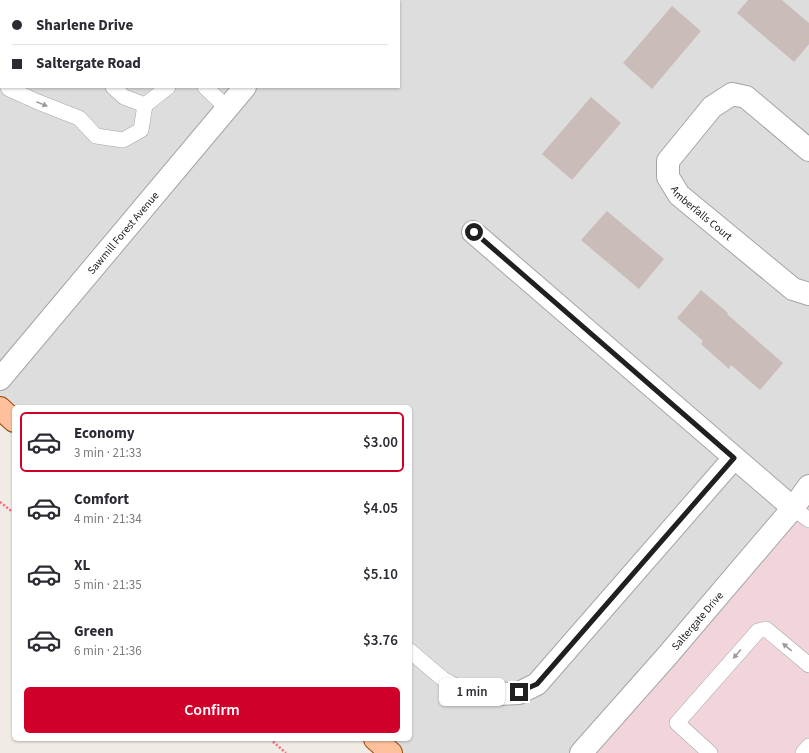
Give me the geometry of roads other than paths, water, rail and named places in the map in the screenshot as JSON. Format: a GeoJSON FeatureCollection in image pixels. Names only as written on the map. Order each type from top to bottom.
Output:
{"type":"FeatureCollection","features":[{"type":"Feature","properties":{"kind":"main road"},"geometry":{"type":"LineString","coordinates":[[0,408],[12,419]]}},
{"type":"Feature","properties":{"kind":"main road"},"geometry":{"type":"LineString","coordinates":[[377,741],[391,753]]}},
{"type":"Feature","properties":{"kind":"street","name":"Sawmill Forest Avenue"},"geometry":{"type":"LineString","coordinates":[[0,379],[243,88]]}},
{"type":"Feature","properties":{"kind":"street","name":"Amberfalls Court"},"geometry":{"type":"LineString","coordinates":[[809,150],[746,97],[732,94],[712,107],[668,161],[668,177],[679,195],[793,289],[809,294]]}},
{"type":"Feature","properties":{"kind":"street"},"geometry":{"type":"LineString","coordinates":[[474,232],[734,458],[801,514]]}},
{"type":"Feature","properties":{"kind":"street"},"geometry":{"type":"LineString","coordinates":[[499,694],[519,692],[537,684],[734,458]]}},
{"type":"Feature","properties":{"kind":"street","name":"Saltergate Drive"},"geometry":{"type":"LineString","coordinates":[[582,753],[667,656],[801,514],[809,486]]}},
{"type":"Feature","properties":{"kind":"lane"},"geometry":{"type":"LineString","coordinates":[[8,88],[38,102],[79,118],[96,136],[123,140],[141,130],[146,105],[167,88]]}},
{"type":"Feature","properties":{"kind":"lane"},"geometry":{"type":"LineString","coordinates":[[114,88],[124,97],[146,105]]}},
{"type":"Feature","properties":{"kind":"lane"},"geometry":{"type":"LineString","coordinates":[[206,88],[227,108]]}},
{"type":"Feature","properties":{"kind":"lane"},"geometry":{"type":"LineString","coordinates":[[710,753],[677,723],[758,631],[766,629],[809,665]]}},
{"type":"Feature","properties":{"kind":"lane"},"geometry":{"type":"LineString","coordinates":[[412,653],[443,679],[467,692],[499,694]]}},
{"type":"Feature","properties":{"kind":"lane"},"geometry":{"type":"LineString","coordinates":[[803,753],[809,746]]}}]}
